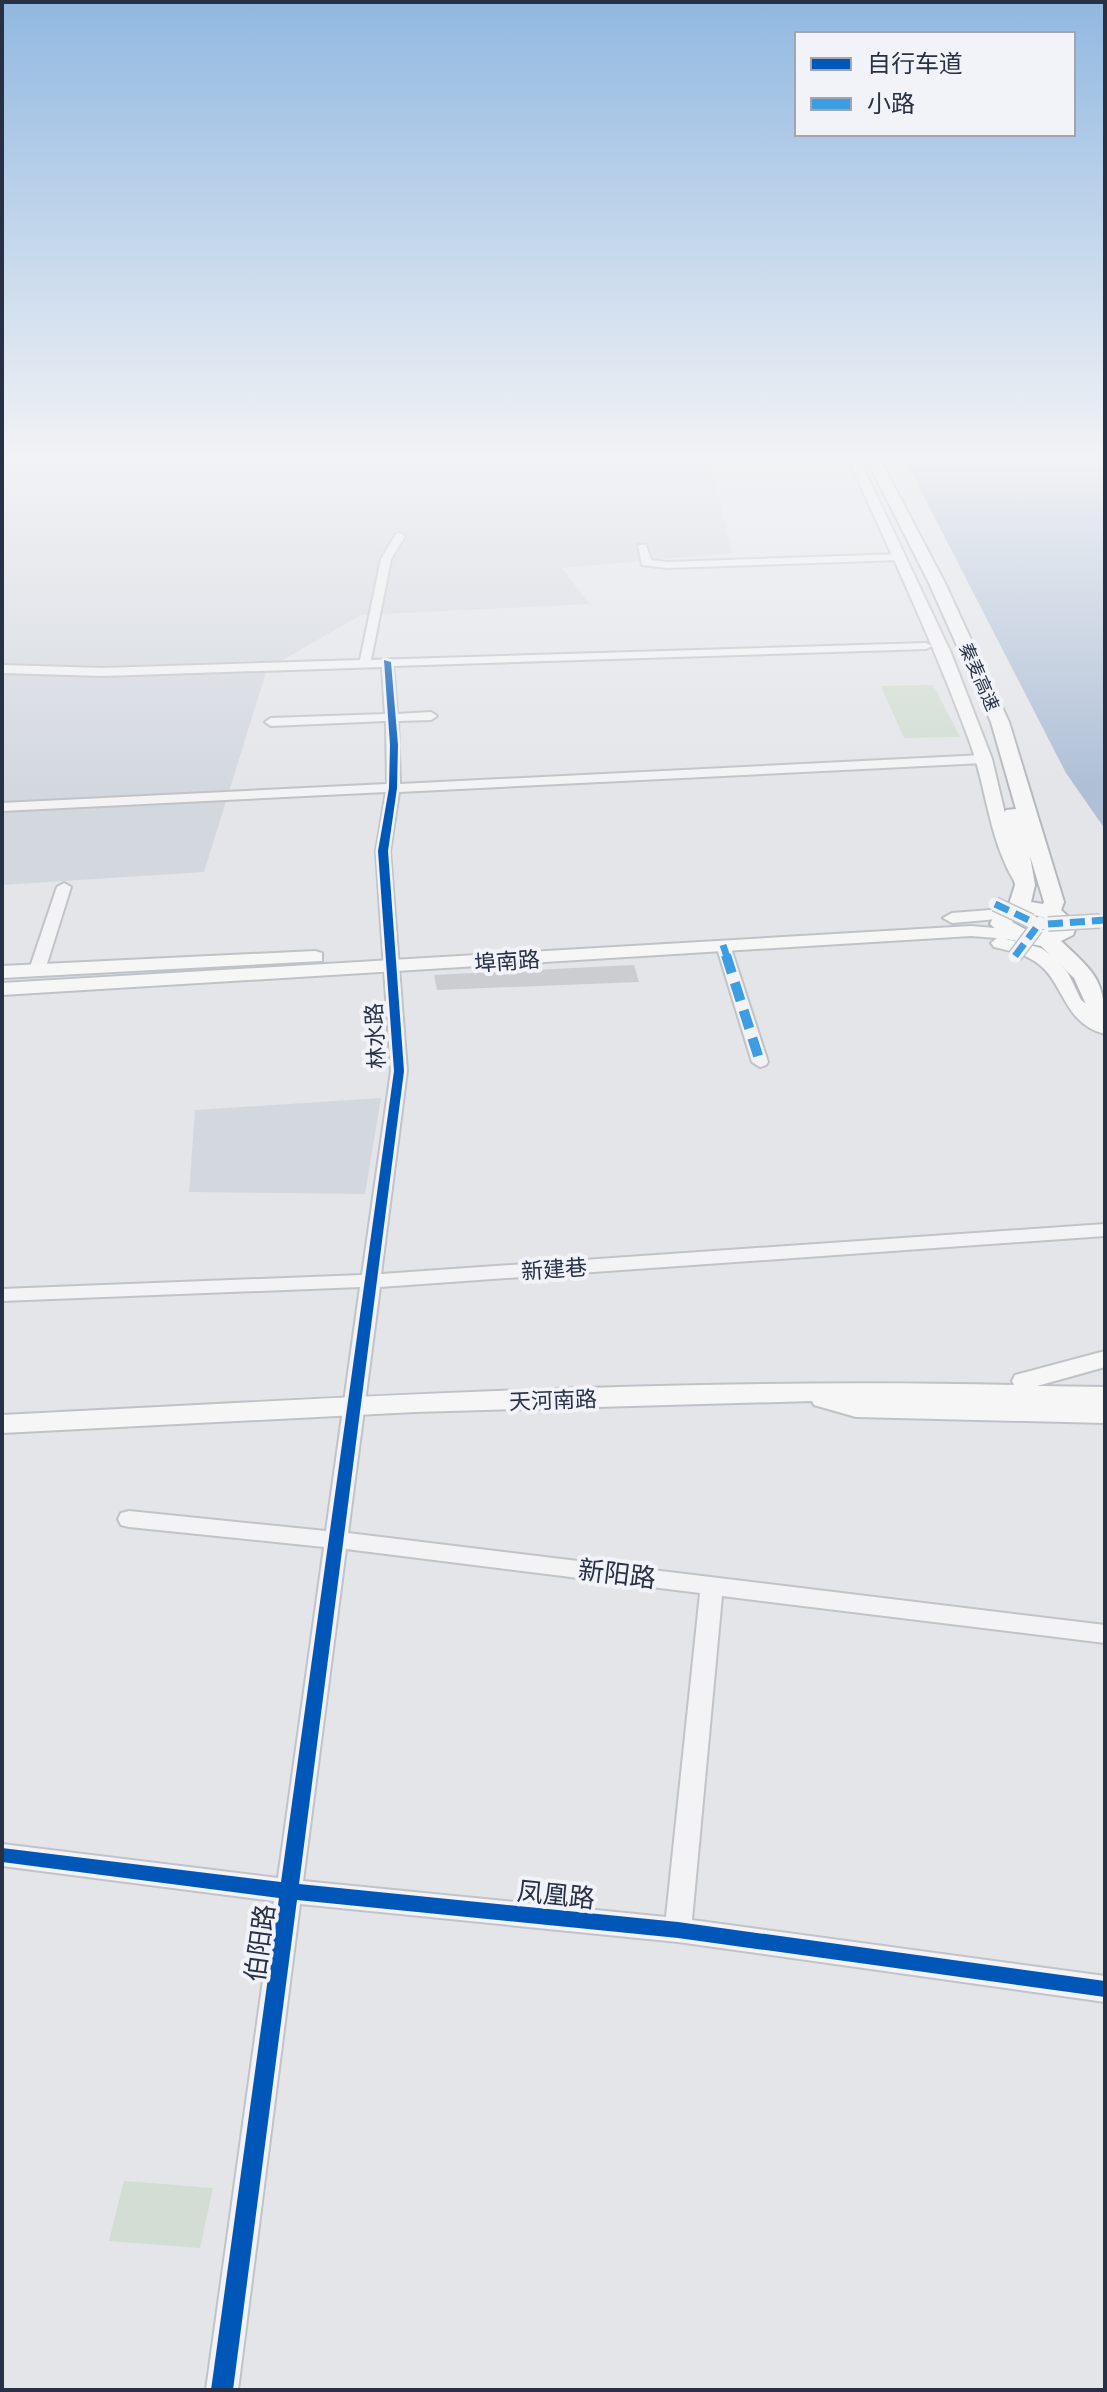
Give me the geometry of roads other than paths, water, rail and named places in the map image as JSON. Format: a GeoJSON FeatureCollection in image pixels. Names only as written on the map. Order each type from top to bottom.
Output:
{"type":"FeatureCollection","features":[{"type":"Feature","properties":{"kind":"highway","name":"秦麦高速"},"geometry":{"type":"LineString","coordinates":[[914,566],[941,620],[1020,810],[1054,902],[1030,922]]}},
{"type":"Feature","properties":{"kind":"highway","name":"秦麦高速"},"geometry":{"type":"LineString","coordinates":[[928,566],[989,699],[1020,810],[1030,922]]}},
{"type":"Feature","properties":{"kind":"highway"},"geometry":{"type":"LineString","coordinates":[[1030,922],[1105,976]]}},
{"type":"Feature","properties":{"kind":"highway"},"geometry":{"type":"LineString","coordinates":[[1030,922],[1084,975],[1105,1025]]}},
{"type":"Feature","properties":{"kind":"main road"},"geometry":{"type":"LineString","coordinates":[[903,566],[944,653],[984,759],[1006,852],[1025,885]]}},
{"type":"Feature","properties":{"kind":"main road","name":"埠南路"},"geometry":{"type":"LineString","coordinates":[[2,989],[390,961],[1030,922]]}},
{"type":"Feature","properties":{"kind":"main road","name":"埠南路"},"geometry":{"type":"LineString","coordinates":[[2,972],[390,961],[723,945],[864,937],[944,926]]}},
{"type":"Feature","properties":{"kind":"main road"},"geometry":{"type":"LineString","coordinates":[[864,937],[973,939],[1034,952],[1059,973],[1073,1003],[1105,1025]]}},
{"type":"Feature","properties":{"kind":"main road"},"geometry":{"type":"LineString","coordinates":[[1024,1381],[1105,1359]]}},
{"type":"Feature","properties":{"kind":"main road","name":"天河南路"},"geometry":{"type":"LineString","coordinates":[[2,1413],[794,1382],[1105,1382]]}},
{"type":"Feature","properties":{"kind":"main road","name":"天河南路"},"geometry":{"type":"LineString","coordinates":[[2,1424],[354,1401],[945,1390],[1105,1396]]}},
{"type":"Feature","properties":{"kind":"main road"},"geometry":{"type":"LineString","coordinates":[[795,1392],[856,1408],[1105,1414]]}},
{"type":"Feature","properties":{"kind":"street"},"geometry":{"type":"LineString","coordinates":[[365,662],[385,566]]}},
{"type":"Feature","properties":{"kind":"street"},"geometry":{"type":"LineString","coordinates":[[2,669],[103,672],[926,646]]}},
{"type":"Feature","properties":{"kind":"street","name":"林水路"},"geometry":{"type":"LineString","coordinates":[[354,1401],[399,1071],[383,851],[393,788],[387,662]]}},
{"type":"Feature","properties":{"kind":"street"},"geometry":{"type":"LineString","coordinates":[[271,722],[431,716]]}},
{"type":"Feature","properties":{"kind":"street"},"geometry":{"type":"LineString","coordinates":[[2,807],[984,759]]}},
{"type":"Feature","properties":{"kind":"street"},"geometry":{"type":"LineString","coordinates":[[37,970],[64,887]]}},
{"type":"Feature","properties":{"kind":"street"},"geometry":{"type":"LineString","coordinates":[[1015,956],[1030,922],[1102,920]]}},
{"type":"Feature","properties":{"kind":"street"},"geometry":{"type":"LineString","coordinates":[[723,945],[760,1062]]}},
{"type":"Feature","properties":{"kind":"street","name":"新建巷"},"geometry":{"type":"LineString","coordinates":[[2,1295],[372,1281],[1105,1230]]}},
{"type":"Feature","properties":{"kind":"street","name":"伯阳路"},"geometry":{"type":"LineString","coordinates":[[222,2390],[354,1401]]}},
{"type":"Feature","properties":{"kind":"street","name":"新阳路"},"geometry":{"type":"LineString","coordinates":[[129,1519],[337,1540],[1105,1634]]}},
{"type":"Feature","properties":{"kind":"street"},"geometry":{"type":"LineString","coordinates":[[678,1930],[712,1586]]}},
{"type":"Feature","properties":{"kind":"street","name":"凤凰路"},"geometry":{"type":"LineString","coordinates":[[2,1855],[289,1891],[678,1930],[1105,1989]]}},
{"type":"Feature","properties":{"kind":"water"},"geometry":{"type":"Polygon","coordinates":[[[959,566],[1105,566],[1105,829],[1066,773],[959,566]]]}}]}
